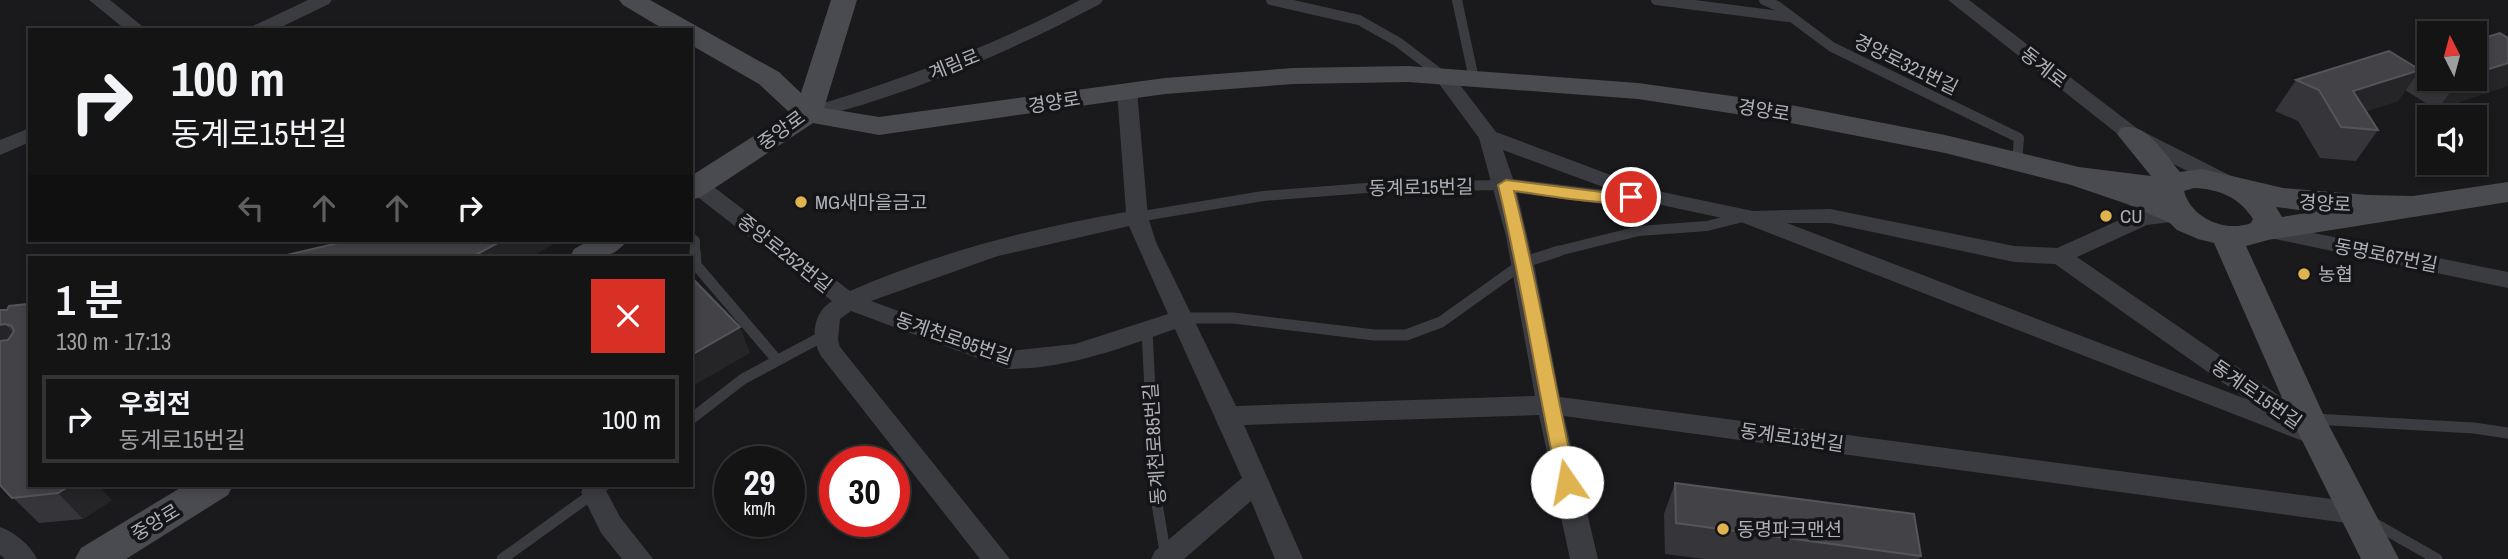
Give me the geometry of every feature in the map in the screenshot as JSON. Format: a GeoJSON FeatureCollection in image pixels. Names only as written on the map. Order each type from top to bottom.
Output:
{"type":"FeatureCollection","features":[{"type":"Feature","properties":{"kind":"street"},"geometry":{"type":"LineString","coordinates":[[98,0],[135,28]]}},
{"type":"Feature","properties":{"kind":"street"},"geometry":{"type":"LineString","coordinates":[[264,28],[323,0]]}},
{"type":"Feature","properties":{"kind":"street"},"geometry":{"type":"LineString","coordinates":[[634,0],[681,28]]}},
{"type":"Feature","properties":{"kind":"street","name":"중앙로"},"geometry":{"type":"LineString","coordinates":[[695,188],[808,114],[844,0]]}},
{"type":"Feature","properties":{"kind":"street","name":"계림로"},"geometry":{"type":"LineString","coordinates":[[808,114],[883,93],[1023,35],[1094,0]]}},
{"type":"Feature","properties":{"kind":"street","name":"동계로"},"geometry":{"type":"LineString","coordinates":[[1957,0],[2131,134],[2236,187]]}},
{"type":"Feature","properties":{"kind":"street"},"geometry":{"type":"LineString","coordinates":[[693,35],[769,78],[808,114]]}},
{"type":"Feature","properties":{"kind":"street","name":"경양로"},"geometry":{"type":"LineString","coordinates":[[808,114],[879,126],[1127,91],[1293,76],[1359,74],[1444,77],[1638,91],[1880,132],[2079,177],[2137,197],[2179,215],[2205,231],[2226,236],[2249,237],[2264,230],[2508,192]]}},
{"type":"Feature","properties":{"kind":"street"},"geometry":{"type":"LineString","coordinates":[[1444,77],[1489,137],[1506,185],[1525,262],[1550,405],[1584,559]]}},
{"type":"Feature","properties":{"kind":"street"},"geometry":{"type":"LineString","coordinates":[[1127,91],[1137,217],[1145,242],[1227,416],[1289,559]]}},
{"type":"Feature","properties":{"kind":"street"},"geometry":{"type":"LineString","coordinates":[[2060,256],[2143,218],[2179,215],[2168,197],[2174,184],[2131,134]]}},
{"type":"Feature","properties":{"kind":"street"},"geometry":{"type":"LineString","coordinates":[[0,148],[28,135]]}},
{"type":"Feature","properties":{"kind":"street"},"geometry":{"type":"LineString","coordinates":[[1489,137],[1652,196]]}},
{"type":"Feature","properties":{"kind":"street","name":"경양로"},"geometry":{"type":"LineString","coordinates":[[2079,177],[2135,185],[2174,184],[2193,178],[2290,201],[2323,205],[2413,206]]}},
{"type":"Feature","properties":{"kind":"street","name":"동계로15번길"},"geometry":{"type":"LineString","coordinates":[[1506,185],[1610,198],[1652,196],[1746,216],[2312,427]]}},
{"type":"Feature","properties":{"kind":"street"},"geometry":{"type":"LineString","coordinates":[[2236,187],[2261,206],[2268,223],[2264,230]]}},
{"type":"Feature","properties":{"kind":"street","name":"중앙로252번길"},"geometry":{"type":"LineString","coordinates":[[695,188],[847,301],[829,315],[827,334]]}},
{"type":"Feature","properties":{"kind":"street","name":"동계로15번길"},"geometry":{"type":"LineString","coordinates":[[1746,216],[1830,216],[2014,254],[2060,256],[2312,427]]}},
{"type":"Feature","properties":{"kind":"street"},"geometry":{"type":"LineString","coordinates":[[847,301],[958,259],[1009,244],[1073,228],[1137,217]]}},
{"type":"Feature","properties":{"kind":"street","name":"동명로67번길"},"geometry":{"type":"LineString","coordinates":[[2264,230],[2508,280]]}},
{"type":"Feature","properties":{"kind":"street"},"geometry":{"type":"LineString","coordinates":[[2226,236],[2312,427],[2380,559]]}},
{"type":"Feature","properties":{"kind":"street"},"geometry":{"type":"LineString","coordinates":[[586,256],[609,242]]}},
{"type":"Feature","properties":{"kind":"street","name":"동계천로95번길"},"geometry":{"type":"LineString","coordinates":[[847,301],[1007,360],[1035,361],[1094,351],[1182,318]]}},
{"type":"Feature","properties":{"kind":"street"},"geometry":{"type":"LineString","coordinates":[[827,334],[829,350],[996,559]]}},
{"type":"Feature","properties":{"kind":"street","name":"동계로13번길"},"geometry":{"type":"LineString","coordinates":[[1227,416],[1550,405],[2354,513]]}},
{"type":"Feature","properties":{"kind":"street","name":"동계천로85번길"},"geometry":{"type":"LineString","coordinates":[[1166,558],[1255,482]]}},
{"type":"Feature","properties":{"kind":"street","name":"중앙로"},"geometry":{"type":"LineString","coordinates":[[94,559],[212,487]]}},
{"type":"Feature","properties":{"kind":"street"},"geometry":{"type":"LineString","coordinates":[[599,489],[610,525],[639,559]]}},
{"type":"Feature","properties":{"kind":"street"},"geometry":{"type":"LineString","coordinates":[[0,538],[23,559]]}},
{"type":"Feature","properties":{"kind":"lane"},"geometry":{"type":"LineString","coordinates":[[1270,0],[1298,8],[1348,16],[1374,27],[1444,77]]}},
{"type":"Feature","properties":{"kind":"lane"},"geometry":{"type":"LineString","coordinates":[[1457,0],[1474,79]]}},
{"type":"Feature","properties":{"kind":"lane"},"geometry":{"type":"LineString","coordinates":[[1656,0],[1789,17]]}},
{"type":"Feature","properties":{"kind":"lane","name":"경양로321번길"},"geometry":{"type":"LineString","coordinates":[[1764,0],[1777,6],[1832,47],[2019,138],[2017,161]]}},
{"type":"Feature","properties":{"kind":"lane","name":"동계로15번길"},"geometry":{"type":"LineString","coordinates":[[1137,217],[1275,195],[1379,187],[1506,185]]}},
{"type":"Feature","properties":{"kind":"lane","name":"동계로15번길"},"geometry":{"type":"LineString","coordinates":[[1525,262],[1561,250],[1639,231],[1707,226],[1746,216]]}},
{"type":"Feature","properties":{"kind":"lane"},"geometry":{"type":"LineString","coordinates":[[693,239],[696,265],[777,360]]}},
{"type":"Feature","properties":{"kind":"lane"},"geometry":{"type":"LineString","coordinates":[[1182,318],[1233,318],[1374,335],[1406,335],[1441,321],[1525,262]]}},
{"type":"Feature","properties":{"kind":"lane","name":"동계천로85번길"},"geometry":{"type":"LineString","coordinates":[[1147,330],[1154,492],[1166,558]]}},
{"type":"Feature","properties":{"kind":"lane"},"geometry":{"type":"LineString","coordinates":[[693,417],[743,379],[827,334]]}},
{"type":"Feature","properties":{"kind":"lane"},"geometry":{"type":"LineString","coordinates":[[2312,427],[2474,428],[2508,433]]}},
{"type":"Feature","properties":{"kind":"lane"},"geometry":{"type":"LineString","coordinates":[[502,559],[599,489]]}},
{"type":"Feature","properties":{"kind":"lane"},"geometry":{"type":"LineString","coordinates":[[2354,513],[2412,542],[2437,559]]}},
{"type":"Feature","properties":{"kind":"building"},"geometry":{"type":"Polygon","coordinates":[[[2500,33],[2508,38],[2508,63],[2487,70],[2487,37],[2500,33]]]}},
{"type":"Feature","properties":{"kind":"building"},"geometry":{"type":"Polygon","coordinates":[[[2389,51],[2417,68],[2417,71],[2353,91],[2378,130],[2341,127],[2319,90],[2296,80],[2389,51]]]}},
{"type":"Feature","properties":{"kind":"building"},"geometry":{"type":"Polygon","coordinates":[[[342,242],[499,242],[474,256],[287,255],[342,242]]]}},
{"type":"Feature","properties":{"kind":"building"},"geometry":{"type":"Polygon","coordinates":[[[693,279],[740,327],[693,354],[693,279]]]}},
{"type":"Feature","properties":{"kind":"building"},"geometry":{"type":"Polygon","coordinates":[[[28,305],[28,487],[68,487],[58,493],[12,498],[0,485],[0,341],[8,340],[14,331],[12,326],[0,325],[0,310],[7,310],[9,306],[28,305]]]}},
{"type":"Feature","properties":{"kind":"building"},"geometry":{"type":"Polygon","coordinates":[[[1675,483],[1914,514],[1921,556],[1676,523],[1675,483]]]}},
{"type":"Feature","properties":{"kind":"place","name":"MG새마을금고"},"geometry":{"type":"Point","coordinates":[801,202]}},
{"type":"Feature","properties":{"kind":"place","name":"CU"},"geometry":{"type":"Point","coordinates":[2106,216]}},
{"type":"Feature","properties":{"kind":"place","name":"농협"},"geometry":{"type":"Point","coordinates":[2304,274]}},
{"type":"Feature","properties":{"kind":"place","name":"동명파크맨션"},"geometry":{"type":"Point","coordinates":[1723,529]}},
{"type":"Feature","properties":{"kind":"route"},"geometry":{"type":"LineString","coordinates":[[1567,482],[1550,405],[1525,262],[1506,185],[1610,198],[1631,197]]}}]}
